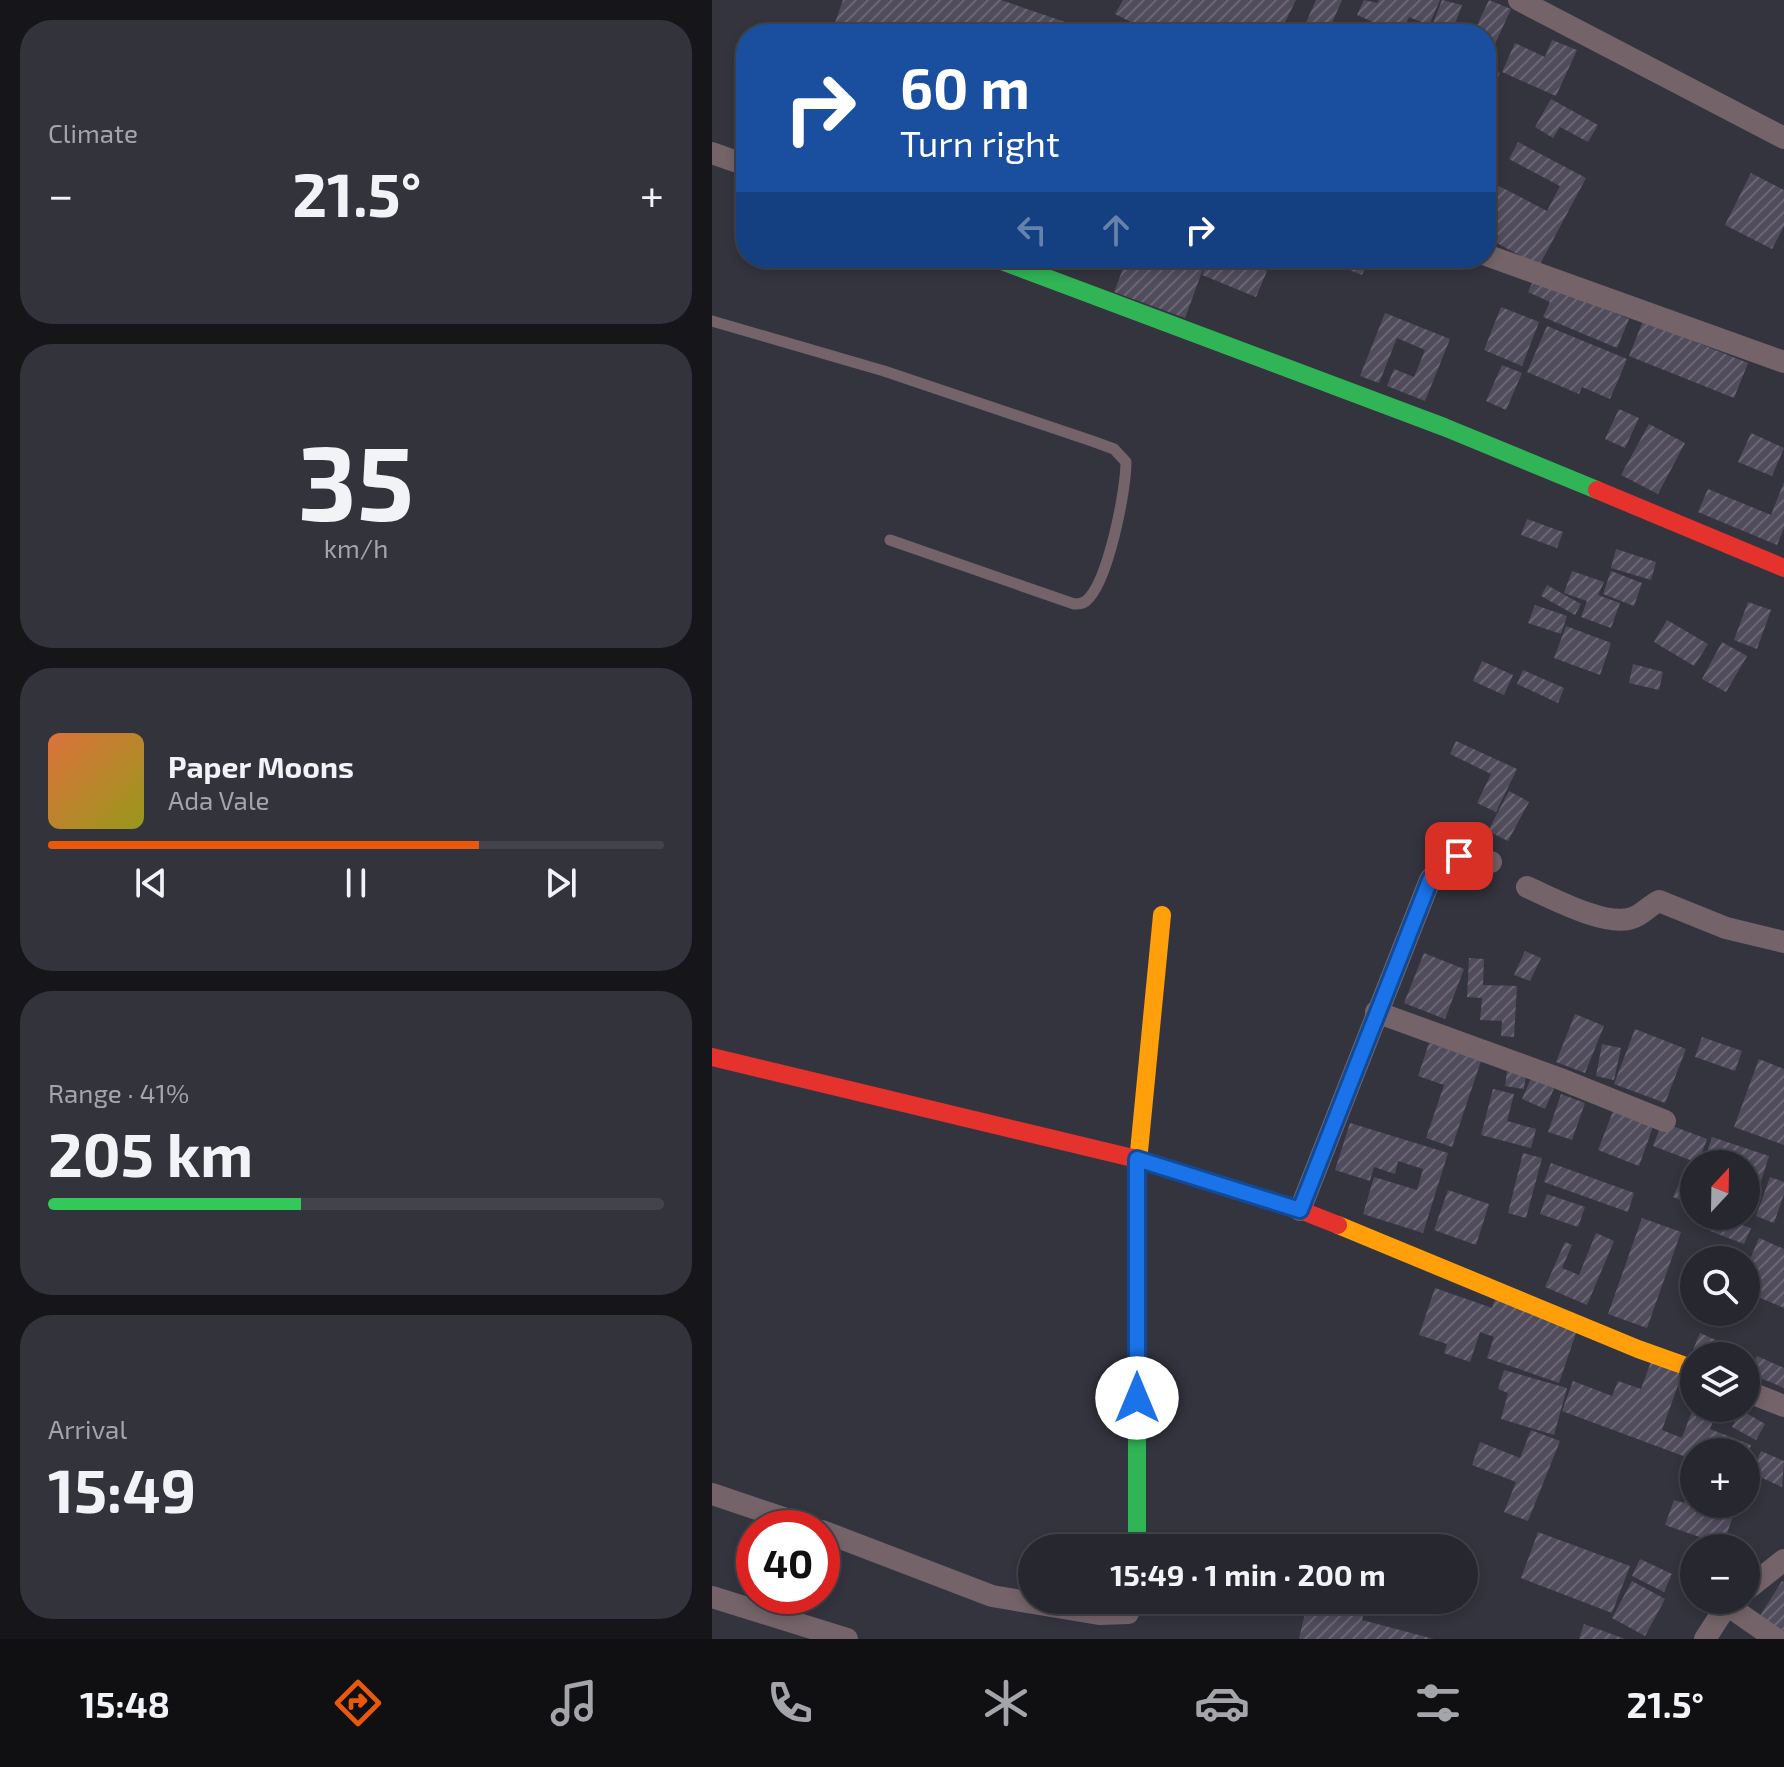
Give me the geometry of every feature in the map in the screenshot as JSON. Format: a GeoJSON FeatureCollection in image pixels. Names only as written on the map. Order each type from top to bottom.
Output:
{"type":"FeatureCollection","features":[{"type":"Feature","properties":{"kind":"street"},"geometry":{"type":"LineString","coordinates":[[1519,0],[1784,138]]}},
{"type":"Feature","properties":{"kind":"street"},"geometry":{"type":"LineString","coordinates":[[712,153],[736,161]]}},
{"type":"Feature","properties":{"kind":"street"},"geometry":{"type":"LineString","coordinates":[[1496,259],[1784,362]]}},
{"type":"Feature","properties":{"kind":"street"},"geometry":{"type":"LineString","coordinates":[[1021,268],[1444,427],[1784,568]]}},
{"type":"Feature","properties":{"kind":"street"},"geometry":{"type":"LineString","coordinates":[[1300,1210],[1430,880],[1446,861],[1459,856],[1491,862]]}},
{"type":"Feature","properties":{"kind":"street"},"geometry":{"type":"LineString","coordinates":[[1527,887],[1602,917],[1617,919],[1633,918],[1659,901],[1726,928],[1784,942]]}},
{"type":"Feature","properties":{"kind":"street"},"geometry":{"type":"LineString","coordinates":[[1137,1534],[1137,1159],[1162,915]]}},
{"type":"Feature","properties":{"kind":"street"},"geometry":{"type":"LineString","coordinates":[[1376,1012],[1558,1078],[1665,1121]]}},
{"type":"Feature","properties":{"kind":"street"},"geometry":{"type":"LineString","coordinates":[[712,1057],[1137,1159],[1300,1210],[1680,1364]]}},
{"type":"Feature","properties":{"kind":"street"},"geometry":{"type":"LineString","coordinates":[[1760,1397],[1784,1406]]}},
{"type":"Feature","properties":{"kind":"street"},"geometry":{"type":"LineString","coordinates":[[712,1494],[760,1510]]}},
{"type":"Feature","properties":{"kind":"street"},"geometry":{"type":"LineString","coordinates":[[840,1538],[992,1596],[1018,1600]]}},
{"type":"Feature","properties":{"kind":"street"},"geometry":{"type":"LineString","coordinates":[[1760,1579],[1784,1560]]}},
{"type":"Feature","properties":{"kind":"street"},"geometry":{"type":"LineString","coordinates":[[712,1597],[847,1639]]}},
{"type":"Feature","properties":{"kind":"street"},"geometry":{"type":"LineString","coordinates":[[1705,1639],[1722,1614]]}},
{"type":"Feature","properties":{"kind":"street"},"geometry":{"type":"LineString","coordinates":[[1745,1614],[1776,1639]]}},
{"type":"Feature","properties":{"kind":"lane"},"geometry":{"type":"LineString","coordinates":[[712,321],[884,371],[1114,449],[1126,462],[1121,511],[1104,564],[1092,593],[1080,604],[890,540]]}},
{"type":"Feature","properties":{"kind":"building"},"geometry":{"type":"Polygon","coordinates":[[[843,0],[1001,0],[1071,24],[835,24],[843,0]]]}},
{"type":"Feature","properties":{"kind":"building"},"geometry":{"type":"Polygon","coordinates":[[[1123,0],[1296,0],[1284,24],[1135,24],[1115,14],[1123,0]]]}},
{"type":"Feature","properties":{"kind":"building"},"geometry":{"type":"Polygon","coordinates":[[[1316,0],[1342,0],[1331,24],[1305,24],[1316,0]]]}},
{"type":"Feature","properties":{"kind":"building"},"geometry":{"type":"Polygon","coordinates":[[[1364,0],[1377,3],[1379,0],[1440,0],[1429,24],[1409,17],[1406,24],[1370,24],[1371,21],[1357,15],[1364,0]]]}},
{"type":"Feature","properties":{"kind":"building"},"geometry":{"type":"Polygon","coordinates":[[[1442,0],[1462,5],[1455,24],[1433,24],[1442,0]]]}},
{"type":"Feature","properties":{"kind":"building"},"geometry":{"type":"Polygon","coordinates":[[[1489,0],[1511,9],[1496,42],[1496,24],[1478,24],[1489,0]]]}},
{"type":"Feature","properties":{"kind":"building"},"geometry":{"type":"Polygon","coordinates":[[[1552,40],[1577,50],[1556,96],[1502,72],[1515,43],[1545,57],[1552,40]]]}},
{"type":"Feature","properties":{"kind":"building"},"geometry":{"type":"Polygon","coordinates":[[[1551,99],[1598,125],[1588,142],[1560,127],[1553,138],[1535,127],[1551,99]]]}},
{"type":"Feature","properties":{"kind":"building"},"geometry":{"type":"Polygon","coordinates":[[[1518,142],[1586,178],[1539,266],[1496,242],[1496,192],[1499,186],[1547,211],[1560,186],[1509,159],[1518,142]]]}},
{"type":"Feature","properties":{"kind":"building"},"geometry":{"type":"Polygon","coordinates":[[[1751,173],[1784,190],[1784,226],[1772,249],[1725,225],[1751,173]]]}},
{"type":"Feature","properties":{"kind":"building"},"geometry":{"type":"Polygon","coordinates":[[[1123,268],[1203,268],[1185,318],[1114,292],[1123,268]]]}},
{"type":"Feature","properties":{"kind":"building"},"geometry":{"type":"Polygon","coordinates":[[[1205,268],[1260,268],[1267,271],[1256,297],[1202,275],[1205,268]]]}},
{"type":"Feature","properties":{"kind":"building"},"geometry":{"type":"Polygon","coordinates":[[[1345,268],[1365,268],[1362,275],[1345,268]]]}},
{"type":"Feature","properties":{"kind":"building"},"geometry":{"type":"Polygon","coordinates":[[[1534,279],[1629,319],[1617,348],[1543,317],[1550,302],[1528,292],[1534,279]]]}},
{"type":"Feature","properties":{"kind":"building"},"geometry":{"type":"Polygon","coordinates":[[[1501,307],[1539,322],[1522,366],[1484,350],[1501,307]]]}},
{"type":"Feature","properties":{"kind":"building"},"geometry":{"type":"Polygon","coordinates":[[[1385,313],[1450,339],[1425,401],[1387,386],[1394,369],[1414,377],[1425,350],[1397,338],[1379,383],[1360,376],[1385,313]]]}},
{"type":"Feature","properties":{"kind":"building"},"geometry":{"type":"Polygon","coordinates":[[[1643,321],[1748,363],[1734,398],[1629,356],[1643,321]]]}},
{"type":"Feature","properties":{"kind":"building"},"geometry":{"type":"Polygon","coordinates":[[[1547,326],[1627,359],[1610,399],[1582,387],[1579,394],[1527,372],[1547,326]]]}},
{"type":"Feature","properties":{"kind":"building"},"geometry":{"type":"Polygon","coordinates":[[[1502,365],[1522,373],[1506,410],[1486,401],[1502,365]]]}},
{"type":"Feature","properties":{"kind":"building"},"geometry":{"type":"Polygon","coordinates":[[[1619,409],[1639,418],[1625,448],[1605,439],[1619,409]]]}},
{"type":"Feature","properties":{"kind":"building"},"geometry":{"type":"Polygon","coordinates":[[[1649,424],[1685,443],[1658,494],[1621,475],[1649,424]]]}},
{"type":"Feature","properties":{"kind":"building"},"geometry":{"type":"Polygon","coordinates":[[[1751,433],[1784,448],[1772,476],[1738,462],[1751,433]]]}},
{"type":"Feature","properties":{"kind":"building"},"geometry":{"type":"Polygon","coordinates":[[[1784,482],[1784,528],[1777,545],[1698,512],[1708,489],[1771,515],[1784,482]]]}},
{"type":"Feature","properties":{"kind":"building"},"geometry":{"type":"Polygon","coordinates":[[[1527,519],[1563,532],[1557,548],[1521,535],[1527,519]]]}},
{"type":"Feature","properties":{"kind":"building"},"geometry":{"type":"Polygon","coordinates":[[[1616,549],[1656,562],[1651,580],[1611,568],[1616,549]]]}},
{"type":"Feature","properties":{"kind":"building"},"geometry":{"type":"Polygon","coordinates":[[[1572,571],[1604,582],[1598,595],[1620,603],[1611,628],[1581,617],[1587,601],[1564,593],[1572,571]]]}},
{"type":"Feature","properties":{"kind":"building"},"geometry":{"type":"Polygon","coordinates":[[[1611,571],[1642,583],[1634,606],[1603,594],[1611,571]]]}},
{"type":"Feature","properties":{"kind":"building"},"geometry":{"type":"Polygon","coordinates":[[[1547,585],[1581,604],[1575,615],[1541,596],[1547,585]]]}},
{"type":"Feature","properties":{"kind":"building"},"geometry":{"type":"Polygon","coordinates":[[[1748,602],[1771,610],[1757,649],[1734,640],[1748,602]]]}},
{"type":"Feature","properties":{"kind":"building"},"geometry":{"type":"Polygon","coordinates":[[[1535,605],[1567,616],[1561,634],[1528,623],[1535,605]]]}},
{"type":"Feature","properties":{"kind":"building"},"geometry":{"type":"Polygon","coordinates":[[[1667,620],[1708,644],[1694,666],[1654,642],[1667,620]]]}},
{"type":"Feature","properties":{"kind":"building"},"geometry":{"type":"Polygon","coordinates":[[[1566,626],[1611,643],[1600,675],[1554,658],[1566,626]]]}},
{"type":"Feature","properties":{"kind":"building"},"geometry":{"type":"Polygon","coordinates":[[[1722,642],[1747,656],[1726,692],[1702,679],[1722,642]]]}},
{"type":"Feature","properties":{"kind":"building"},"geometry":{"type":"Polygon","coordinates":[[[1482,661],[1513,675],[1504,695],[1473,681],[1482,661]]]}},
{"type":"Feature","properties":{"kind":"building"},"geometry":{"type":"Polygon","coordinates":[[[1633,664],[1663,672],[1659,690],[1629,683],[1633,664]]]}},
{"type":"Feature","properties":{"kind":"building"},"geometry":{"type":"Polygon","coordinates":[[[1523,670],[1564,688],[1558,703],[1517,684],[1523,670]]]}},
{"type":"Feature","properties":{"kind":"building"},"geometry":{"type":"Polygon","coordinates":[[[1456,741],[1517,769],[1496,812],[1477,803],[1491,774],[1450,754],[1456,741]]]}},
{"type":"Feature","properties":{"kind":"building"},"geometry":{"type":"Polygon","coordinates":[[[1509,791],[1529,802],[1508,841],[1488,831],[1509,791]]]}},
{"type":"Feature","properties":{"kind":"building"},"geometry":{"type":"Polygon","coordinates":[[[1525,951],[1541,958],[1530,981],[1514,975],[1525,951]]]}},
{"type":"Feature","properties":{"kind":"building"},"geometry":{"type":"Polygon","coordinates":[[[1424,953],[1464,969],[1445,1019],[1404,1003],[1424,953]]]}},
{"type":"Feature","properties":{"kind":"building"},"geometry":{"type":"Polygon","coordinates":[[[1469,958],[1484,959],[1483,985],[1517,986],[1514,1037],[1501,1036],[1502,1021],[1480,1020],[1482,998],[1467,997],[1469,958]]]}},
{"type":"Feature","properties":{"kind":"building"},"geometry":{"type":"Polygon","coordinates":[[[1575,1014],[1604,1026],[1585,1073],[1556,1062],[1575,1014]]]}},
{"type":"Feature","properties":{"kind":"building"},"geometry":{"type":"Polygon","coordinates":[[[1635,1029],[1686,1049],[1665,1103],[1614,1084],[1635,1029]]]}},
{"type":"Feature","properties":{"kind":"building"},"geometry":{"type":"Polygon","coordinates":[[[1702,1037],[1742,1051],[1735,1071],[1695,1057],[1702,1037]]]}},
{"type":"Feature","properties":{"kind":"building"},"geometry":{"type":"Polygon","coordinates":[[[1429,1043],[1481,1061],[1452,1147],[1426,1138],[1444,1085],[1418,1076],[1429,1043]]]}},
{"type":"Feature","properties":{"kind":"building"},"geometry":{"type":"Polygon","coordinates":[[[1602,1044],[1621,1048],[1614,1080],[1596,1076],[1602,1044]]]}},
{"type":"Feature","properties":{"kind":"building"},"geometry":{"type":"Polygon","coordinates":[[[1759,1059],[1784,1069],[1784,1145],[1734,1127],[1759,1059]]]}},
{"type":"Feature","properties":{"kind":"building"},"geometry":{"type":"Polygon","coordinates":[[[1536,1067],[1559,1077],[1545,1109],[1522,1099],[1536,1067]]]}},
{"type":"Feature","properties":{"kind":"building"},"geometry":{"type":"Polygon","coordinates":[[[1507,1071],[1526,1073],[1524,1089],[1505,1086],[1507,1071]]]}},
{"type":"Feature","properties":{"kind":"building"},"geometry":{"type":"Polygon","coordinates":[[[1493,1089],[1514,1094],[1507,1121],[1536,1129],[1531,1148],[1481,1135],[1493,1089]]]}},
{"type":"Feature","properties":{"kind":"building"},"geometry":{"type":"Polygon","coordinates":[[[1561,1094],[1585,1103],[1572,1140],[1548,1132],[1561,1094]]]}},
{"type":"Feature","properties":{"kind":"building"},"geometry":{"type":"Polygon","coordinates":[[[1615,1106],[1655,1121],[1639,1166],[1598,1150],[1615,1106]]]}},
{"type":"Feature","properties":{"kind":"building"},"geometry":{"type":"Polygon","coordinates":[[[1662,1122],[1707,1139],[1703,1150],[1680,1150],[1680,1156],[1653,1146],[1662,1122]]]}},
{"type":"Feature","properties":{"kind":"building"},"geometry":{"type":"Polygon","coordinates":[[[1350,1123],[1448,1153],[1423,1233],[1363,1214],[1374,1177],[1417,1190],[1423,1169],[1398,1161],[1395,1174],[1374,1167],[1370,1181],[1335,1170],[1350,1123]]]}},
{"type":"Feature","properties":{"kind":"building"},"geometry":{"type":"Polygon","coordinates":[[[1712,1137],[1751,1150],[1708,1150],[1712,1137]]]}},
{"type":"Feature","properties":{"kind":"building"},"geometry":{"type":"Polygon","coordinates":[[[1523,1153],[1542,1158],[1526,1218],[1508,1213],[1523,1153]]]}},
{"type":"Feature","properties":{"kind":"building"},"geometry":{"type":"Polygon","coordinates":[[[1760,1153],[1769,1156],[1760,1184],[1760,1153]]]}},
{"type":"Feature","properties":{"kind":"building"},"geometry":{"type":"Polygon","coordinates":[[[1551,1163],[1634,1193],[1628,1212],[1544,1182],[1551,1163]]]}},
{"type":"Feature","properties":{"kind":"building"},"geometry":{"type":"Polygon","coordinates":[[[1770,1177],[1784,1182],[1784,1194],[1774,1223],[1760,1218],[1760,1205],[1770,1177]]]}},
{"type":"Feature","properties":{"kind":"building"},"geometry":{"type":"Polygon","coordinates":[[[1680,1182],[1680,1200],[1673,1197],[1680,1182]]]}},
{"type":"Feature","properties":{"kind":"building"},"geometry":{"type":"Polygon","coordinates":[[[1448,1190],[1489,1204],[1476,1245],[1434,1230],[1448,1190]]]}},
{"type":"Feature","properties":{"kind":"building"},"geometry":{"type":"Polygon","coordinates":[[[1547,1194],[1585,1207],[1578,1227],[1540,1214],[1547,1194]]]}},
{"type":"Feature","properties":{"kind":"building"},"geometry":{"type":"Polygon","coordinates":[[[1642,1218],[1681,1232],[1647,1328],[1608,1314],[1642,1218]]]}},
{"type":"Feature","properties":{"kind":"building"},"geometry":{"type":"Polygon","coordinates":[[[1710,1230],[1750,1230],[1744,1244],[1710,1230]]]}},
{"type":"Feature","properties":{"kind":"building"},"geometry":{"type":"Polygon","coordinates":[[[1596,1233],[1614,1241],[1587,1305],[1545,1287],[1565,1242],[1572,1245],[1562,1268],[1579,1275],[1596,1233]]]}},
{"type":"Feature","properties":{"kind":"building"},"geometry":{"type":"Polygon","coordinates":[[[1759,1238],[1784,1249],[1784,1308],[1760,1298],[1760,1246],[1756,1246],[1759,1238]]]}},
{"type":"Feature","properties":{"kind":"building"},"geometry":{"type":"Polygon","coordinates":[[[1435,1288],[1492,1308],[1495,1299],[1578,1327],[1559,1383],[1487,1358],[1494,1337],[1480,1332],[1470,1362],[1444,1353],[1447,1344],[1419,1335],[1435,1288]]]}},
{"type":"Feature","properties":{"kind":"building"},"geometry":{"type":"Polygon","coordinates":[[[1700,1333],[1720,1342],[1696,1342],[1700,1333]]]}},
{"type":"Feature","properties":{"kind":"building"},"geometry":{"type":"Polygon","coordinates":[[[1760,1357],[1784,1368],[1784,1388],[1760,1378],[1760,1357]]]}},
{"type":"Feature","properties":{"kind":"building"},"geometry":{"type":"Polygon","coordinates":[[[1652,1359],[1680,1370],[1680,1379],[1662,1430],[1682,1438],[1680,1455],[1562,1411],[1573,1381],[1612,1396],[1618,1381],[1641,1389],[1652,1359]]]}},
{"type":"Feature","properties":{"kind":"building"},"geometry":{"type":"Polygon","coordinates":[[[1504,1370],[1567,1388],[1554,1435],[1501,1419],[1508,1393],[1498,1389],[1504,1370]]]}},
{"type":"Feature","properties":{"kind":"building"},"geometry":{"type":"Polygon","coordinates":[[[1760,1421],[1765,1424],[1757,1438],[1732,1427],[1735,1422],[1760,1421]]]}},
{"type":"Feature","properties":{"kind":"building"},"geometry":{"type":"Polygon","coordinates":[[[1688,1422],[1713,1422],[1710,1429],[1733,1438],[1682,1438],[1688,1422]]]}},
{"type":"Feature","properties":{"kind":"building"},"geometry":{"type":"Polygon","coordinates":[[[1531,1430],[1560,1441],[1528,1521],[1504,1512],[1516,1482],[1472,1465],[1480,1442],[1520,1458],[1531,1430]]]}},
{"type":"Feature","properties":{"kind":"building"},"geometry":{"type":"Polygon","coordinates":[[[1761,1451],[1784,1461],[1782,1487],[1760,1477],[1761,1451]]]}},
{"type":"Feature","properties":{"kind":"building"},"geometry":{"type":"Polygon","coordinates":[[[1674,1500],[1680,1502],[1680,1518],[1732,1518],[1727,1534],[1691,1534],[1665,1525],[1674,1500]]]}},
{"type":"Feature","properties":{"kind":"building"},"geometry":{"type":"Polygon","coordinates":[[[1538,1532],[1630,1566],[1612,1613],[1521,1578],[1538,1532]]]}},
{"type":"Feature","properties":{"kind":"building"},"geometry":{"type":"Polygon","coordinates":[[[1640,1559],[1672,1574],[1664,1592],[1632,1576],[1640,1559]]]}},
{"type":"Feature","properties":{"kind":"building"},"geometry":{"type":"Polygon","coordinates":[[[1632,1581],[1665,1599],[1645,1636],[1612,1618],[1632,1581]]]}},
{"type":"Feature","properties":{"kind":"building"},"geometry":{"type":"Polygon","coordinates":[[[1784,1582],[1784,1634],[1758,1619],[1784,1582]]]}},
{"type":"Feature","properties":{"kind":"building"},"geometry":{"type":"Polygon","coordinates":[[[1305,1614],[1363,1614],[1362,1620],[1434,1639],[1299,1639],[1305,1614]]]}},
{"type":"Feature","properties":{"kind":"building"},"geometry":{"type":"Polygon","coordinates":[[[1584,1624],[1625,1639],[1579,1639],[1584,1624]]]}},
{"type":"Feature","properties":{"kind":"traffic: fast"},"geometry":{"type":"LineString","coordinates":[[1021,268],[1444,427],[1597,490]]}},
{"type":"Feature","properties":{"kind":"traffic: fast"},"geometry":{"type":"LineString","coordinates":[[1137,1172],[1137,1534]]}},
{"type":"Feature","properties":{"kind":"traffic: slow"},"geometry":{"type":"LineString","coordinates":[[1137,1172],[1162,915]]}},
{"type":"Feature","properties":{"kind":"traffic: slow"},"geometry":{"type":"LineString","coordinates":[[1338,1225],[1680,1364]]}},
{"type":"Feature","properties":{"kind":"traffic: jam"},"geometry":{"type":"LineString","coordinates":[[1597,490],[1784,568]]}},
{"type":"Feature","properties":{"kind":"traffic: jam"},"geometry":{"type":"LineString","coordinates":[[712,1057],[1137,1159],[1338,1225]]}},
{"type":"Feature","properties":{"kind":"route"},"geometry":{"type":"LineString","coordinates":[[1137,1398],[1137,1159],[1300,1210],[1430,880],[1446,861],[1459,856]]}}]}
